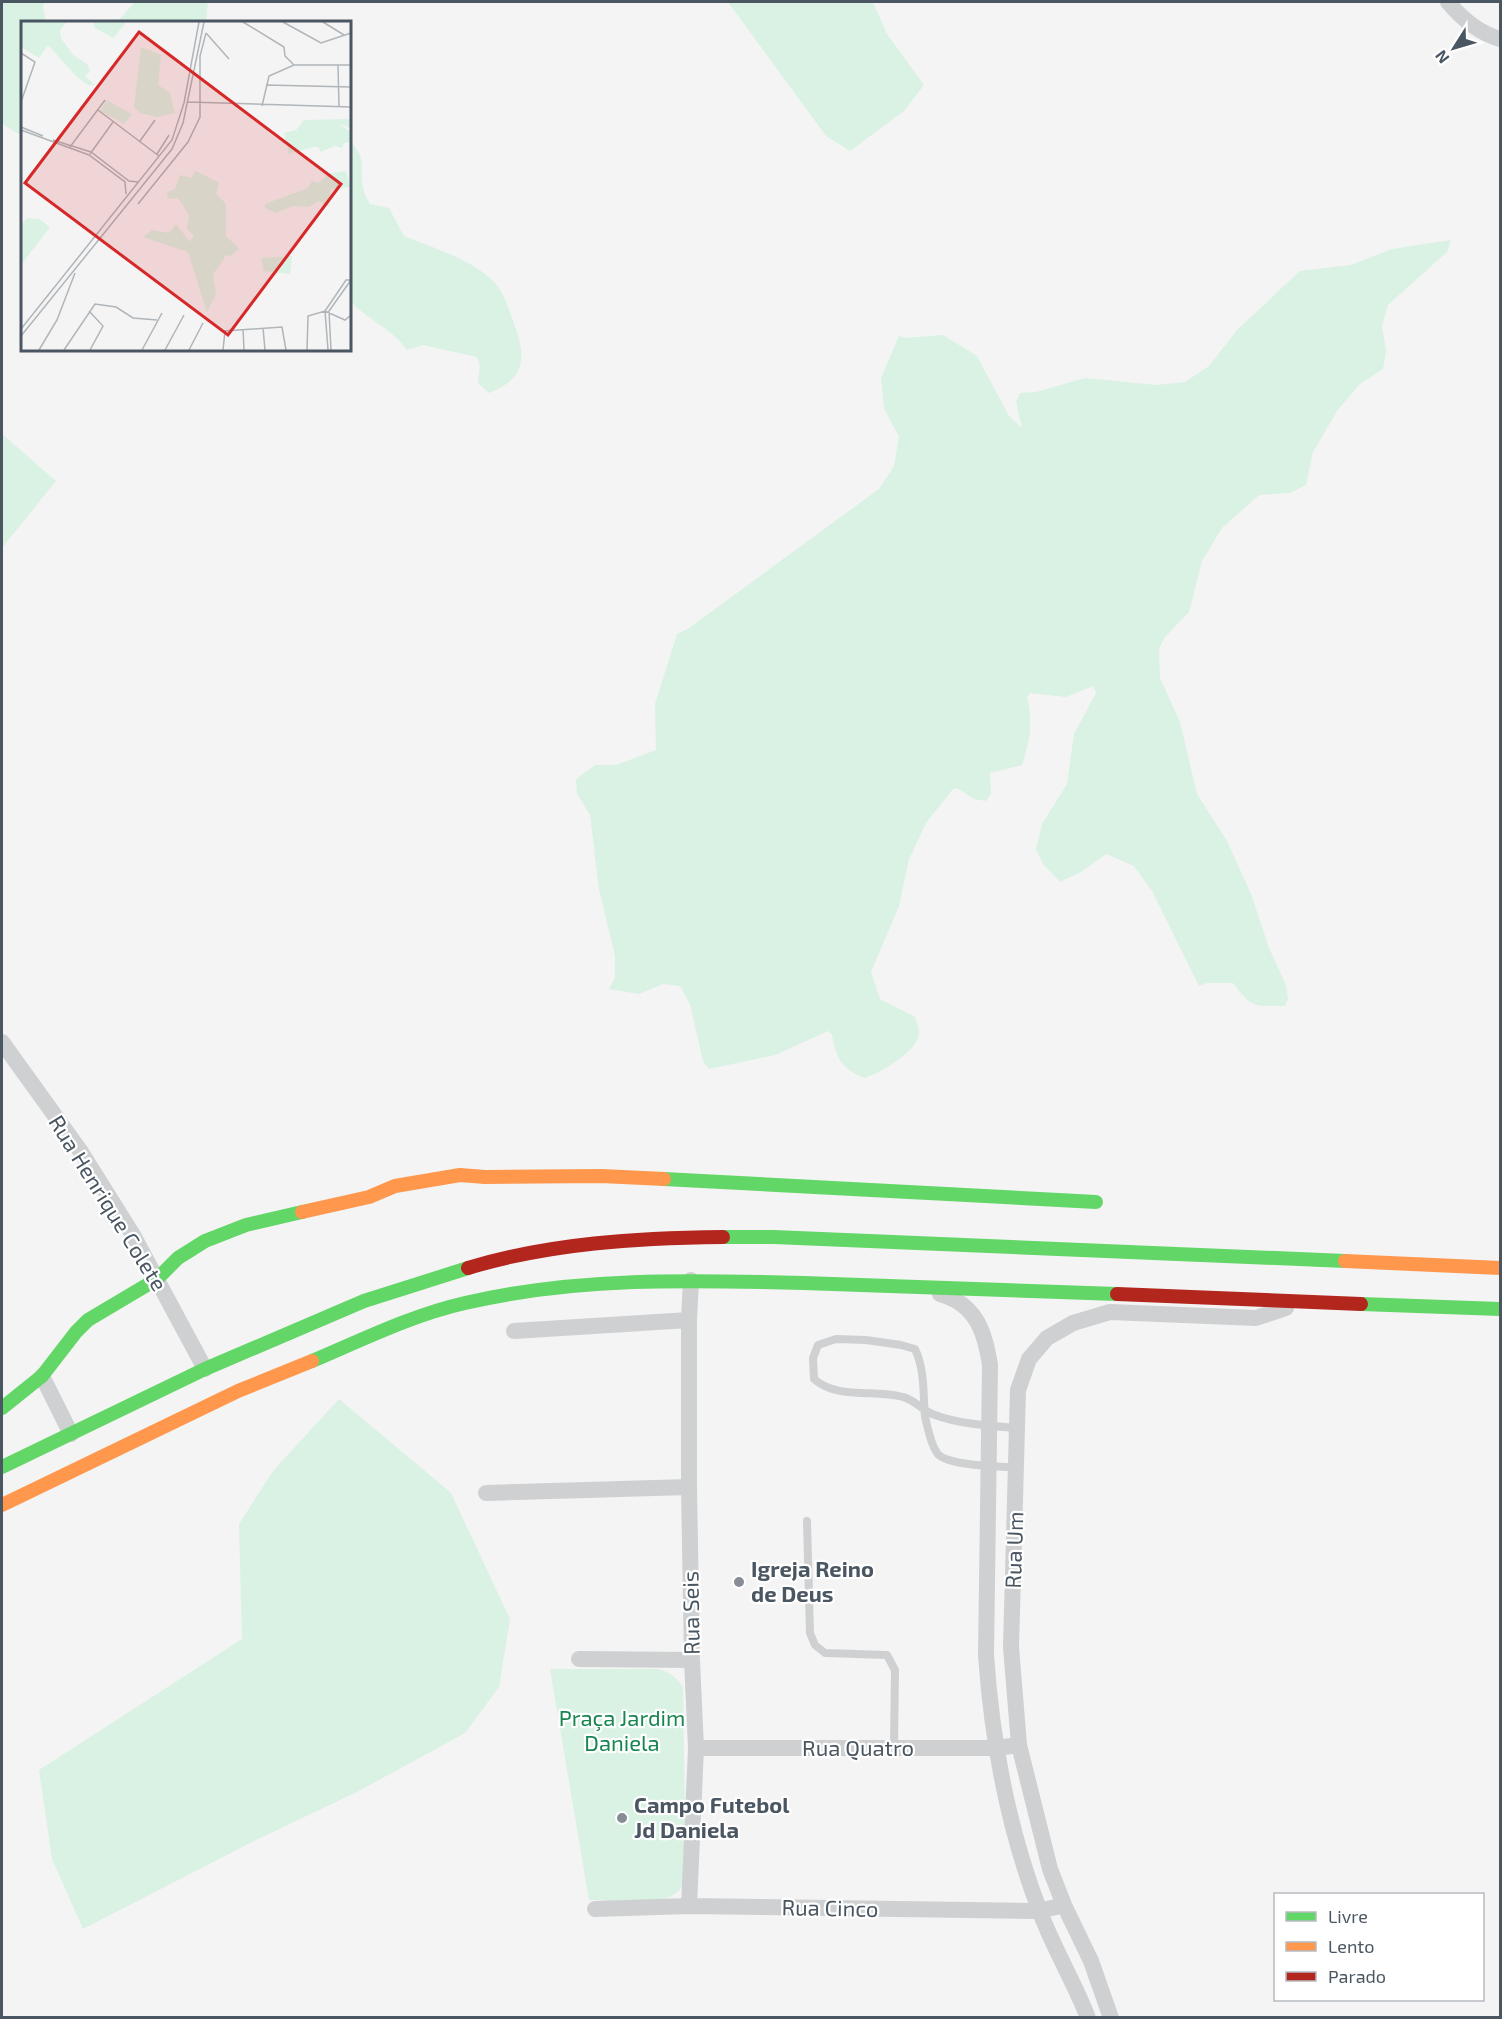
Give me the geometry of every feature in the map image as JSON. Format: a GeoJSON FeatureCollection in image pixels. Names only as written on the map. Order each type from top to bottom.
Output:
{"type":"FeatureCollection","features":[{"type":"Feature","properties":{"kind":"main road"},"geometry":{"type":"LineString","coordinates":[[2,1408],[42,1376],[88,1320],[158,1280],[178,1258],[205,1241],[246,1225],[369,1197],[394,1186],[460,1175],[485,1177],[601,1176],[1096,1202]]}},
{"type":"Feature","properties":{"kind":"main road"},"geometry":{"type":"LineString","coordinates":[[2,1467],[206,1369],[364,1300],[500,1258],[580,1245],[656,1238],[774,1237],[1500,1268]]}},
{"type":"Feature","properties":{"kind":"main road"},"geometry":{"type":"LineString","coordinates":[[2,1505],[238,1391],[409,1321],[464,1303],[527,1292],[598,1283],[691,1280],[1500,1308]]}},
{"type":"Feature","properties":{"kind":"street"},"geometry":{"type":"LineString","coordinates":[[1448,2],[1460,16],[1486,35],[1500,39]]}},
{"type":"Feature","properties":{"kind":"street","name":"Rua Henrique Colete"},"geometry":{"type":"LineString","coordinates":[[2,1042],[81,1152],[133,1235],[206,1369]]}},
{"type":"Feature","properties":{"kind":"street","name":"Rua Seis"},"geometry":{"type":"LineString","coordinates":[[689,1906],[696,1748],[689,1487],[691,1280]]}},
{"type":"Feature","properties":{"kind":"street"},"geometry":{"type":"LineString","coordinates":[[907,1286],[952,1298],[973,1315],[986,1338],[990,1365],[986,1655],[996,1748],[1006,1799],[1039,1911],[1088,2018]]}},
{"type":"Feature","properties":{"kind":"street","name":"Rua Um"},"geometry":{"type":"LineString","coordinates":[[1111,2018],[1091,1961],[1064,1905],[1050,1869],[1019,1745],[1011,1647],[1018,1390],[1029,1359],[1047,1338],[1073,1323],[1110,1312],[1256,1318],[1303,1300]]}},
{"type":"Feature","properties":{"kind":"street"},"geometry":{"type":"LineString","coordinates":[[514,1331],[689,1320]]}},
{"type":"Feature","properties":{"kind":"street"},"geometry":{"type":"LineString","coordinates":[[42,1376],[71,1434]]}},
{"type":"Feature","properties":{"kind":"street"},"geometry":{"type":"LineString","coordinates":[[486,1493],[689,1487]]}},
{"type":"Feature","properties":{"kind":"street"},"geometry":{"type":"LineString","coordinates":[[579,1659],[692,1660]]}},
{"type":"Feature","properties":{"kind":"street","name":"Rua Quatro"},"geometry":{"type":"LineString","coordinates":[[696,1748],[996,1748],[1019,1745]]}},
{"type":"Feature","properties":{"kind":"street","name":"Rua Cinco"},"geometry":{"type":"LineString","coordinates":[[595,1909],[689,1906],[1039,1911],[1064,1905]]}},
{"type":"Feature","properties":{"kind":"lane"},"geometry":{"type":"LineString","coordinates":[[1016,1468],[943,1459],[936,1452],[924,1411],[922,1363],[915,1349],[866,1340],[836,1339],[818,1345],[813,1358],[814,1379],[822,1386],[834,1390],[904,1397],[924,1411],[937,1416],[989,1426],[1017,1428]]}},
{"type":"Feature","properties":{"kind":"lane"},"geometry":{"type":"LineString","coordinates":[[807,1521],[810,1633],[815,1646],[825,1653],[887,1655],[892,1661],[895,1670],[894,1748]]}},
{"type":"Feature","properties":{"kind":"green space"},"geometry":{"type":"Polygon","coordinates":[[[2,2],[45,2],[43,7],[46,21],[21,21],[21,135],[2,124],[2,2]]]}},
{"type":"Feature","properties":{"kind":"green space"},"geometry":{"type":"Polygon","coordinates":[[[135,2],[208,2],[206,21],[118,21],[135,2]]]}},
{"type":"Feature","properties":{"kind":"green space"},"geometry":{"type":"Polygon","coordinates":[[[728,2],[873,2],[887,34],[924,85],[904,111],[850,151],[826,136],[728,2]]]}},
{"type":"Feature","properties":{"kind":"green space"},"geometry":{"type":"Polygon","coordinates":[[[351,142],[360,155],[362,184],[370,204],[389,208],[404,236],[470,264],[490,278],[501,291],[520,342],[521,363],[512,379],[489,393],[478,383],[480,365],[477,357],[423,345],[407,350],[394,336],[351,302],[351,142]]]}},
{"type":"Feature","properties":{"kind":"green space"},"geometry":{"type":"Polygon","coordinates":[[[1451,240],[1447,252],[1388,305],[1382,326],[1386,351],[1383,369],[1360,384],[1337,411],[1313,452],[1306,485],[1290,493],[1259,495],[1222,528],[1202,561],[1189,612],[1165,637],[1159,649],[1160,678],[1180,722],[1197,794],[1227,841],[1251,894],[1269,948],[1286,985],[1288,999],[1285,1006],[1254,1004],[1245,998],[1233,983],[1207,983],[1199,986],[1152,891],[1134,866],[1106,854],[1081,872],[1060,882],[1043,864],[1036,849],[1042,824],[1067,784],[1074,734],[1096,693],[1093,686],[1066,697],[1030,693],[1027,697],[1030,731],[1022,765],[990,773],[991,794],[986,801],[974,799],[957,788],[953,789],[926,823],[909,859],[899,906],[871,972],[880,999],[915,1017],[919,1029],[918,1039],[913,1046],[889,1066],[865,1078],[857,1075],[841,1062],[832,1035],[828,1031],[775,1055],[709,1069],[703,1061],[690,1004],[680,986],[663,984],[639,994],[609,989],[615,978],[615,956],[599,889],[590,815],[577,794],[576,779],[595,765],[616,765],[656,750],[655,704],[677,634],[689,628],[879,489],[894,466],[899,437],[884,408],[881,378],[899,336],[905,338],[943,335],[977,356],[1009,416],[1022,428],[1016,402],[1020,393],[1036,392],[1085,378],[1156,385],[1185,382],[1209,366],[1237,330],[1300,271],[1351,265],[1392,249],[1451,240]]]}},
{"type":"Feature","properties":{"kind":"green space"},"geometry":{"type":"Polygon","coordinates":[[[2,434],[56,481],[2,548],[2,434]]]}},
{"type":"Feature","properties":{"kind":"green space"},"geometry":{"type":"Polygon","coordinates":[[[339,1399],[451,1493],[510,1619],[499,1687],[465,1733],[357,1792],[254,1841],[83,1929],[52,1859],[39,1770],[242,1639],[239,1524],[273,1471],[339,1399]]]}},
{"type":"Feature","properties":{"kind":"green space","name":"Praça Jardim Daniela"},"geometry":{"type":"Polygon","coordinates":[[[550,1669],[659,1669],[672,1676],[683,1687],[686,1873],[682,1885],[675,1894],[647,1901],[589,1900],[550,1669]]]}},
{"type":"Feature","properties":{"kind":"traffic: fast"},"geometry":{"type":"LineString","coordinates":[[664,1179],[1096,1202]]}},
{"type":"Feature","properties":{"kind":"traffic: fast"},"geometry":{"type":"LineString","coordinates":[[2,1408],[42,1376],[88,1320],[157,1279],[178,1258],[205,1241],[246,1225],[302,1212]]}},
{"type":"Feature","properties":{"kind":"traffic: fast"},"geometry":{"type":"LineString","coordinates":[[723,1237],[774,1237],[1345,1261]]}},
{"type":"Feature","properties":{"kind":"traffic: fast"},"geometry":{"type":"LineString","coordinates":[[2,1467],[205,1369],[364,1301],[468,1268]]}},
{"type":"Feature","properties":{"kind":"traffic: fast"},"geometry":{"type":"LineString","coordinates":[[312,1361],[387,1329],[445,1308],[549,1288],[591,1284],[676,1281],[761,1282],[1117,1294]]}},
{"type":"Feature","properties":{"kind":"traffic: fast"},"geometry":{"type":"LineString","coordinates":[[1361,1304],[1500,1309]]}},
{"type":"Feature","properties":{"kind":"traffic: slow"},"geometry":{"type":"LineString","coordinates":[[302,1212],[369,1197],[395,1186],[460,1175],[664,1179]]}},
{"type":"Feature","properties":{"kind":"traffic: slow"},"geometry":{"type":"LineString","coordinates":[[1345,1261],[1500,1268]]}},
{"type":"Feature","properties":{"kind":"traffic: slow"},"geometry":{"type":"LineString","coordinates":[[2,1505],[238,1391],[312,1361]]}},
{"type":"Feature","properties":{"kind":"traffic: jam"},"geometry":{"type":"LineString","coordinates":[[468,1268],[562,1247],[659,1239],[723,1237]]}},
{"type":"Feature","properties":{"kind":"traffic: jam"},"geometry":{"type":"LineString","coordinates":[[1117,1294],[1361,1304]]}},
{"type":"Feature","properties":{"kind":"place","name":"Igreja Reino de Deus"},"geometry":{"type":"Point","coordinates":[739,1582]}},
{"type":"Feature","properties":{"kind":"place","name":"Campo Futebol Jd Daniela"},"geometry":{"type":"Point","coordinates":[622,1818]}}]}
